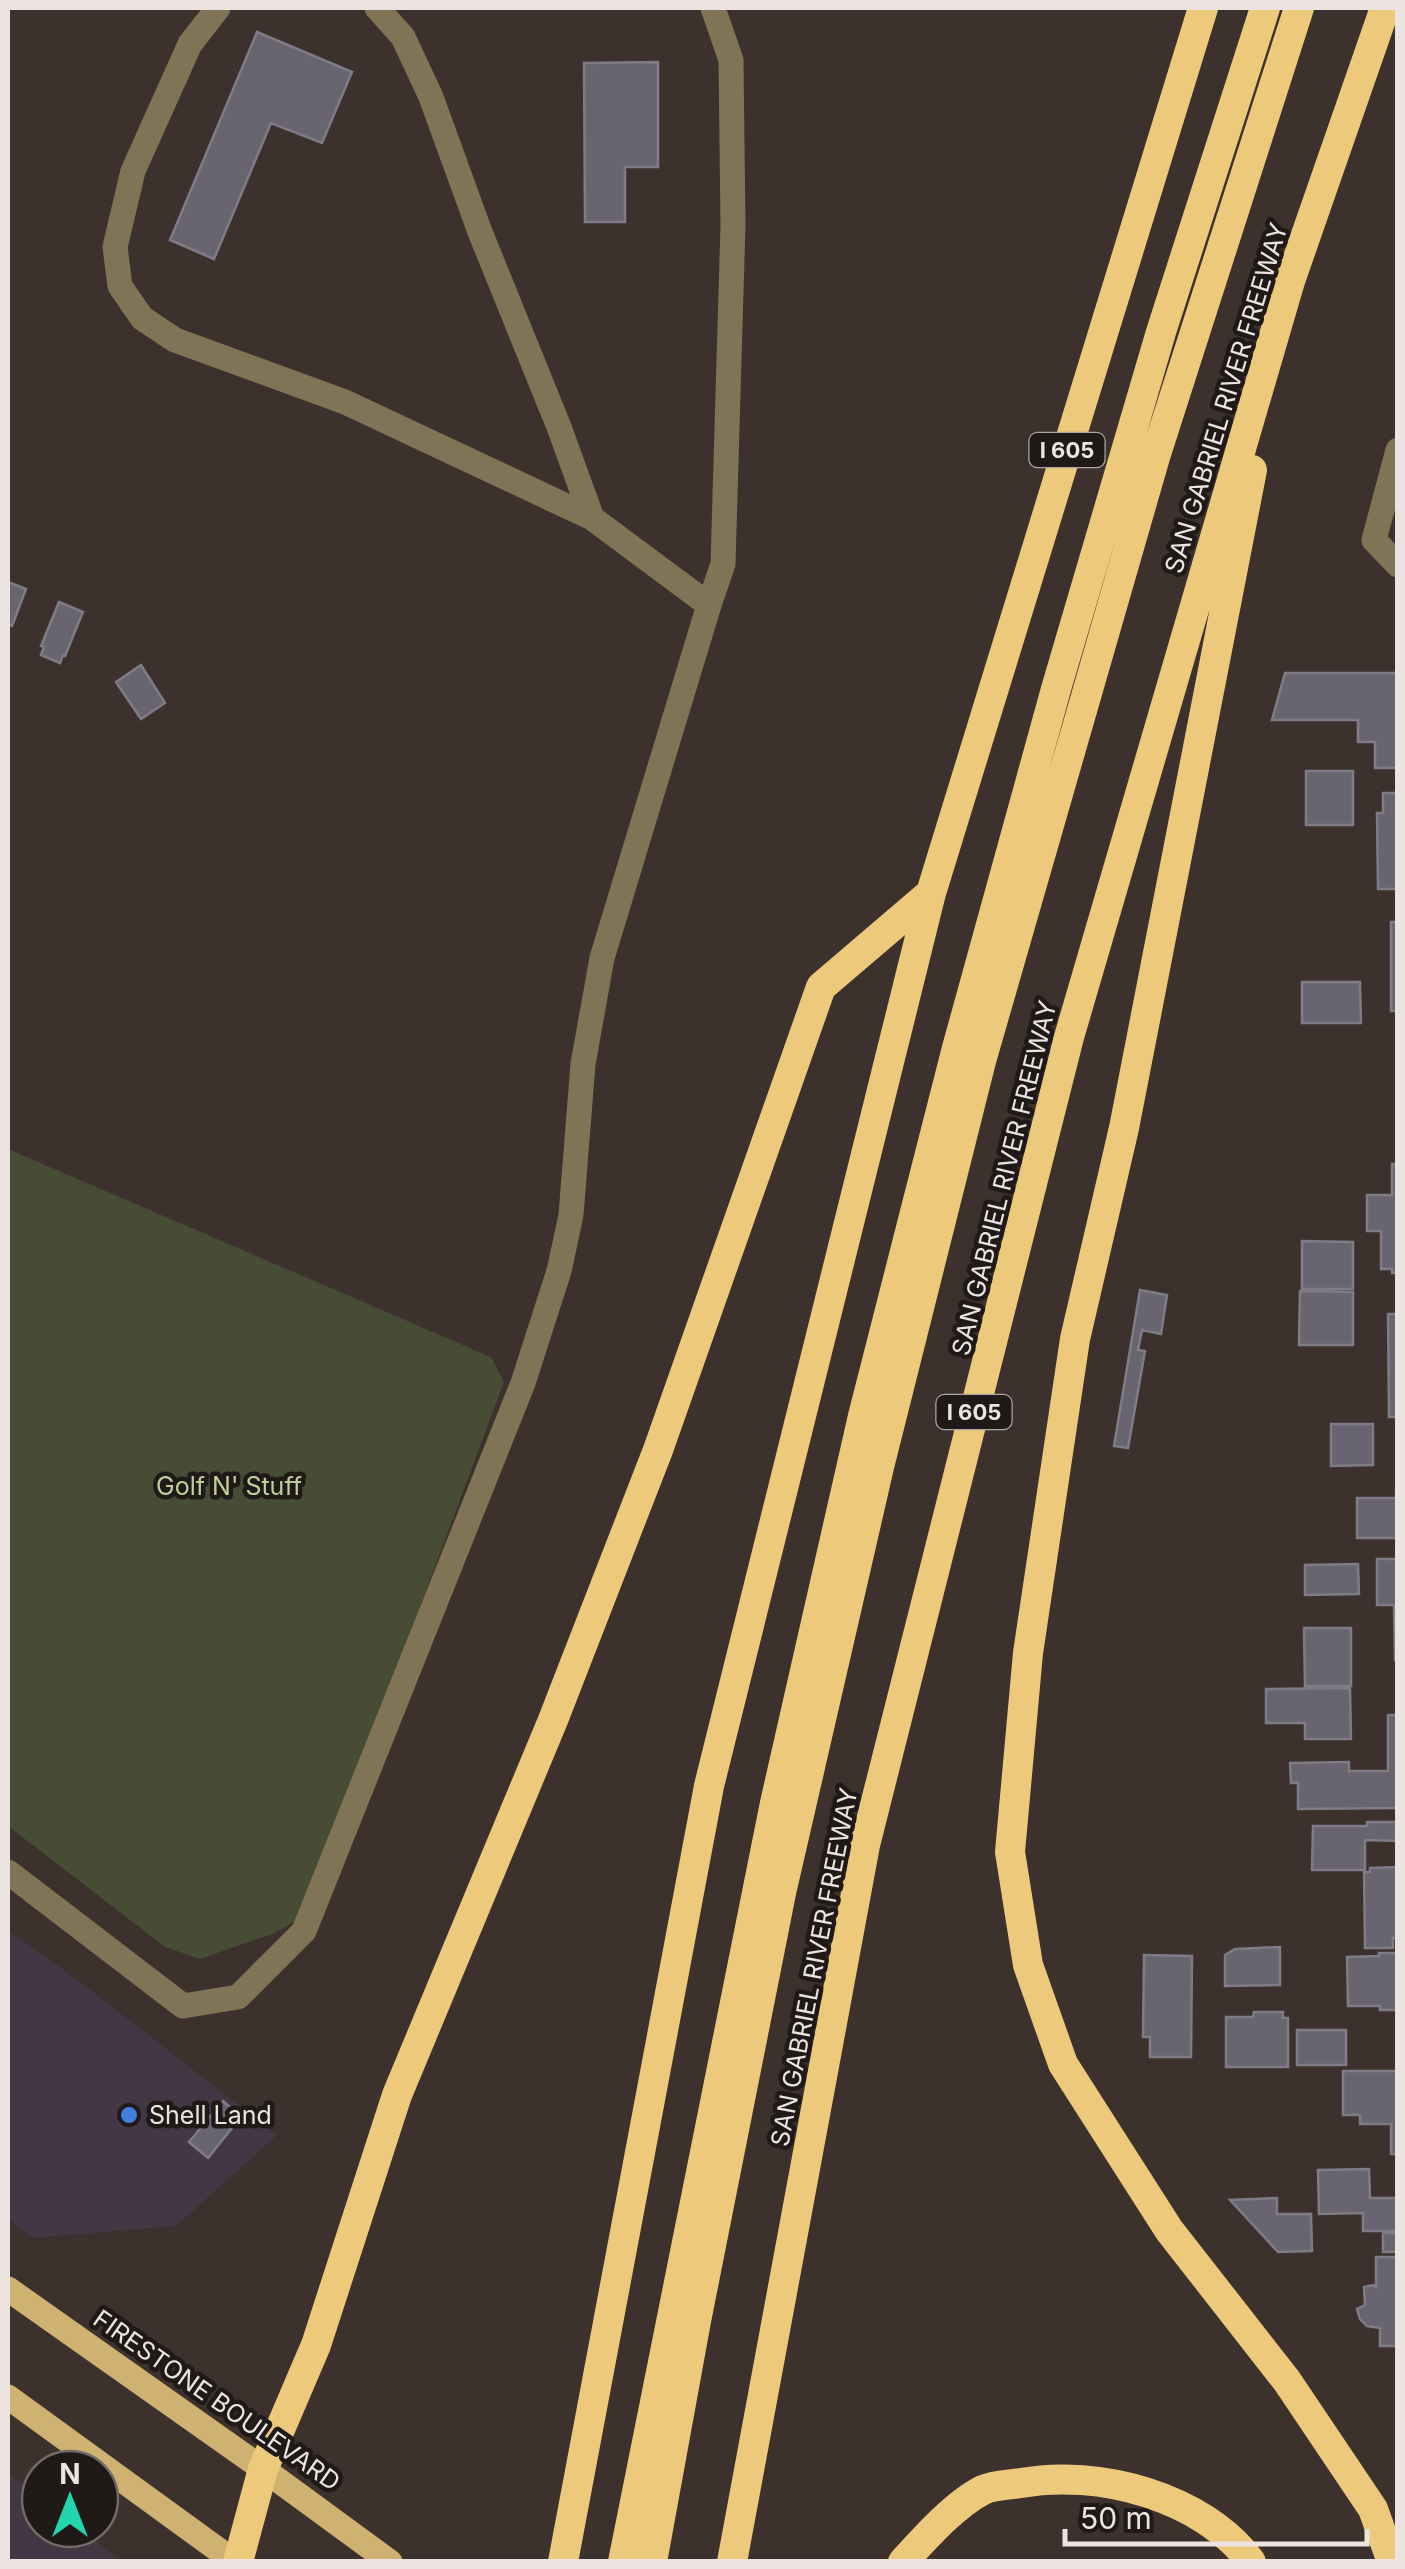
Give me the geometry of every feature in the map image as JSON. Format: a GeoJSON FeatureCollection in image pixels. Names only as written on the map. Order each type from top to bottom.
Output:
{"type":"FeatureCollection","features":[{"type":"Feature","properties":{"kind":"highway","name":"I 605"},"geometry":{"type":"LineString","coordinates":[[564,2556],[710,1786],[931,893],[1203,8]]}},
{"type":"Feature","properties":{"kind":"highway"},"geometry":{"type":"LineString","coordinates":[[622,2562],[775,1803],[868,1397],[957,1048],[1056,690],[1161,332],[1266,8]]}},
{"type":"Feature","properties":{"kind":"highway"},"geometry":{"type":"LineString","coordinates":[[652,2562],[782,1893],[879,1467],[958,1152],[1154,456],[1300,8]]}},
{"type":"Feature","properties":{"kind":"highway","name":"SAN GABRIEL RIVER FREEWAY"},"geometry":{"type":"LineString","coordinates":[[732,2562],[864,1845],[1069,1038],[1290,280],[1384,8]]}},
{"type":"Feature","properties":{"kind":"highway"},"geometry":{"type":"LineString","coordinates":[[1290,280],[1124,1128],[1076,1339],[1028,1653],[1010,1852],[1028,1966],[1062,2064],[1169,2230],[1287,2381],[1373,2510],[1392,2562]]}},
{"type":"Feature","properties":{"kind":"highway"},"geometry":{"type":"LineString","coordinates":[[237,2562],[263,2469],[316,2345],[397,2095],[553,1720],[651,1468],[821,987],[931,893]]}},
{"type":"Feature","properties":{"kind":"highway"},"geometry":{"type":"LineString","coordinates":[[902,2562],[938,2524],[984,2490],[1038,2480],[1095,2480],[1152,2495],[1205,2518],[1250,2562]]}},
{"type":"Feature","properties":{"kind":"main road","name":"FIRESTONE BOULEVARD"},"geometry":{"type":"LineString","coordinates":[[8,2289],[390,2562]]}},
{"type":"Feature","properties":{"kind":"main road"},"geometry":{"type":"LineString","coordinates":[[8,2396],[237,2562]]}},
{"type":"Feature","properties":{"kind":"street"},"geometry":{"type":"LineString","coordinates":[[218,8],[190,44],[133,171],[115,247],[120,286],[142,318],[174,340],[345,402],[592,518],[709,605]]}},
{"type":"Feature","properties":{"kind":"street"},"geometry":{"type":"LineString","coordinates":[[377,8],[403,37],[430,97],[592,518]]}},
{"type":"Feature","properties":{"kind":"street"},"geometry":{"type":"LineString","coordinates":[[8,1872],[183,2006],[238,1997],[304,1931],[523,1383],[560,1271],[570,1216],[584,1064],[602,958],[724,564],[734,225],[731,60],[713,8]]}},
{"type":"Feature","properties":{"kind":"street"},"geometry":{"type":"LineString","coordinates":[[1398,450],[1374,540],[1398,566]]}},
{"type":"Feature","properties":{"kind":"shaded area","name":"Shell Land"},"geometry":{"type":"Polygon","coordinates":[[[8,1930],[277,2135],[176,2226],[32,2238],[8,2219],[8,1930]]]}},
{"type":"Feature","properties":{"kind":"shaded area"},"geometry":{"type":"Polygon","coordinates":[[[8,2473],[20,2482],[20,2549],[106,2549],[120,2561],[8,2561],[8,2473]]]}},
{"type":"Feature","properties":{"kind":"green space","name":"Golf N' Stuff"},"geometry":{"type":"Polygon","coordinates":[[[8,1149],[491,1357],[504,1382],[310,1901],[296,1921],[275,1933],[200,1959],[165,1947],[8,1826],[8,1149]]]}},
{"type":"Feature","properties":{"kind":"building"},"geometry":{"type":"Polygon","coordinates":[[[257,32],[352,72],[322,143],[271,123],[214,259],[170,240],[257,32]]]}},
{"type":"Feature","properties":{"kind":"building"},"geometry":{"type":"Polygon","coordinates":[[[658,62],[658,167],[625,167],[625,222],[585,222],[584,63],[658,62]]]}},
{"type":"Feature","properties":{"kind":"building"},"geometry":{"type":"Polygon","coordinates":[[[8,582],[26,589],[12,626],[8,624],[8,582]]]}},
{"type":"Feature","properties":{"kind":"building"},"geometry":{"type":"Polygon","coordinates":[[[59,602],[83,612],[60,663],[41,655],[59,602]]]}},
{"type":"Feature","properties":{"kind":"building"},"geometry":{"type":"Polygon","coordinates":[[[141,665],[165,703],[141,719],[116,682],[141,665]]]}},
{"type":"Feature","properties":{"kind":"building"},"geometry":{"type":"Polygon","coordinates":[[[1285,673],[1398,673],[1398,768],[1375,768],[1375,742],[1358,742],[1358,720],[1272,720],[1285,673]]]}},
{"type":"Feature","properties":{"kind":"building"},"geometry":{"type":"Polygon","coordinates":[[[1306,771],[1353,771],[1353,825],[1306,825],[1306,771]]]}},
{"type":"Feature","properties":{"kind":"building"},"geometry":{"type":"Polygon","coordinates":[[[1383,793],[1398,793],[1398,889],[1378,889],[1377,813],[1383,813],[1383,793]]]}},
{"type":"Feature","properties":{"kind":"building"},"geometry":{"type":"Polygon","coordinates":[[[1391,922],[1398,922],[1398,1011],[1391,1011],[1391,922]]]}},
{"type":"Feature","properties":{"kind":"building"},"geometry":{"type":"Polygon","coordinates":[[[1302,982],[1360,982],[1361,1023],[1302,1023],[1302,982]]]}},
{"type":"Feature","properties":{"kind":"building"},"geometry":{"type":"Polygon","coordinates":[[[1392,1164],[1398,1164],[1398,1273],[1381,1269],[1381,1231],[1367,1231],[1367,1195],[1392,1195],[1392,1164]]]}},
{"type":"Feature","properties":{"kind":"building"},"geometry":{"type":"Polygon","coordinates":[[[1302,1241],[1353,1242],[1353,1289],[1302,1289],[1302,1241]]]}},
{"type":"Feature","properties":{"kind":"building"},"geometry":{"type":"Polygon","coordinates":[[[1140,1290],[1167,1295],[1161,1334],[1142,1330],[1138,1350],[1145,1351],[1128,1448],[1114,1446],[1140,1290]]]}},
{"type":"Feature","properties":{"kind":"building"},"geometry":{"type":"Polygon","coordinates":[[[1300,1291],[1353,1292],[1353,1345],[1299,1345],[1300,1291]]]}},
{"type":"Feature","properties":{"kind":"building"},"geometry":{"type":"Polygon","coordinates":[[[1388,1314],[1398,1314],[1398,1417],[1389,1417],[1388,1314]]]}},
{"type":"Feature","properties":{"kind":"building"},"geometry":{"type":"Polygon","coordinates":[[[1331,1424],[1373,1424],[1373,1465],[1331,1466],[1331,1424]]]}},
{"type":"Feature","properties":{"kind":"building"},"geometry":{"type":"Polygon","coordinates":[[[1396,1491],[1398,1538],[1357,1538],[1357,1498],[1396,1498],[1396,1491]]]}},
{"type":"Feature","properties":{"kind":"building"},"geometry":{"type":"Polygon","coordinates":[[[1377,1559],[1398,1559],[1398,1660],[1394,1605],[1377,1605],[1377,1559]]]}},
{"type":"Feature","properties":{"kind":"building"},"geometry":{"type":"Polygon","coordinates":[[[1358,1564],[1359,1594],[1305,1595],[1305,1565],[1358,1564]]]}},
{"type":"Feature","properties":{"kind":"building"},"geometry":{"type":"Polygon","coordinates":[[[1304,1628],[1351,1628],[1351,1686],[1305,1686],[1304,1628]]]}},
{"type":"Feature","properties":{"kind":"building"},"geometry":{"type":"Polygon","coordinates":[[[1350,1688],[1351,1739],[1305,1739],[1305,1723],[1266,1723],[1266,1689],[1350,1688]]]}},
{"type":"Feature","properties":{"kind":"building"},"geometry":{"type":"Polygon","coordinates":[[[1388,1715],[1398,1715],[1398,1808],[1298,1809],[1298,1783],[1291,1783],[1290,1763],[1349,1762],[1349,1771],[1388,1771],[1388,1715]]]}},
{"type":"Feature","properties":{"kind":"building"},"geometry":{"type":"Polygon","coordinates":[[[1367,1822],[1398,1822],[1398,1841],[1365,1840],[1365,1870],[1312,1870],[1313,1826],[1367,1826],[1367,1822]]]}},
{"type":"Feature","properties":{"kind":"building"},"geometry":{"type":"Polygon","coordinates":[[[1398,1867],[1398,1938],[1393,1938],[1393,1948],[1365,1948],[1364,1872],[1370,1872],[1370,1868],[1398,1867]]]}},
{"type":"Feature","properties":{"kind":"building"},"geometry":{"type":"Polygon","coordinates":[[[1280,1947],[1280,1985],[1225,1986],[1225,1955],[1235,1949],[1280,1947]]]}},
{"type":"Feature","properties":{"kind":"building"},"geometry":{"type":"Polygon","coordinates":[[[1398,1953],[1398,2010],[1348,2006],[1347,1957],[1398,1953]]]}},
{"type":"Feature","properties":{"kind":"building"},"geometry":{"type":"Polygon","coordinates":[[[1144,1955],[1192,1956],[1191,2057],[1150,2057],[1150,2037],[1143,2037],[1144,1955]]]}},
{"type":"Feature","properties":{"kind":"building"},"geometry":{"type":"Polygon","coordinates":[[[1254,2012],[1283,2012],[1283,2018],[1288,2018],[1288,2067],[1226,2067],[1226,2017],[1253,2017],[1254,2012]]]}},
{"type":"Feature","properties":{"kind":"building"},"geometry":{"type":"Polygon","coordinates":[[[1297,2030],[1346,2030],[1346,2065],[1297,2065],[1297,2030]]]}},
{"type":"Feature","properties":{"kind":"building"},"geometry":{"type":"Polygon","coordinates":[[[1343,2071],[1398,2071],[1398,2154],[1391,2154],[1391,2124],[1360,2124],[1360,2115],[1343,2115],[1343,2071]]]}},
{"type":"Feature","properties":{"kind":"building"},"geometry":{"type":"Polygon","coordinates":[[[223,2101],[241,2117],[208,2158],[189,2142],[223,2101]]]}},
{"type":"Feature","properties":{"kind":"building"},"geometry":{"type":"Polygon","coordinates":[[[1369,2169],[1370,2198],[1398,2198],[1398,2231],[1363,2231],[1363,2213],[1319,2214],[1318,2170],[1369,2169]]]}},
{"type":"Feature","properties":{"kind":"building"},"geometry":{"type":"Polygon","coordinates":[[[1277,2198],[1277,2214],[1311,2214],[1312,2251],[1278,2252],[1230,2200],[1277,2198]]]}},
{"type":"Feature","properties":{"kind":"building"},"geometry":{"type":"Polygon","coordinates":[[[1383,2233],[1398,2233],[1398,2252],[1383,2252],[1383,2233]]]}},
{"type":"Feature","properties":{"kind":"building"},"geometry":{"type":"Polygon","coordinates":[[[1376,2257],[1398,2257],[1398,2346],[1380,2346],[1380,2328],[1367,2326],[1357,2309],[1365,2305],[1364,2287],[1376,2287],[1376,2257]]]}},
{"type":"Feature","properties":{"kind":"place","name":"Shell Land"},"geometry":{"type":"Point","coordinates":[129,2115]}}]}
